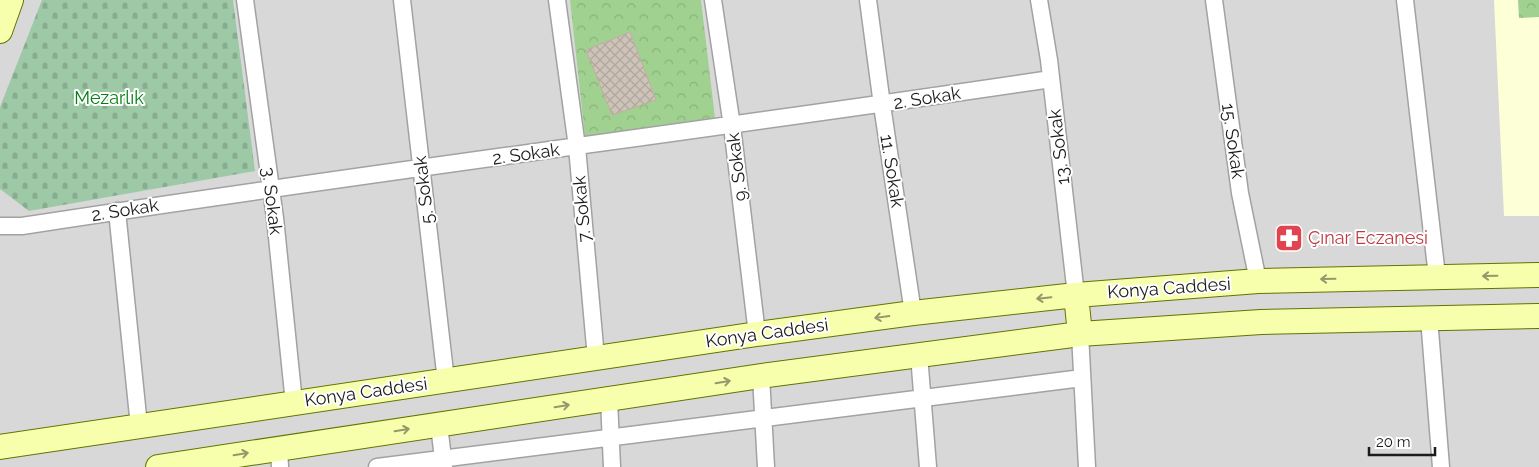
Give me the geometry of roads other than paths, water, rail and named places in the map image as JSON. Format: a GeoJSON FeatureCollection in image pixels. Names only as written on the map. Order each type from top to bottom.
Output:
{"type":"FeatureCollection","features":[{"type":"Feature","properties":{"kind":"main road"},"geometry":{"type":"LineString","coordinates":[[0,32],[11,0]]}},
{"type":"Feature","properties":{"kind":"main road","name":"Konya Caddesi"},"geometry":{"type":"LineString","coordinates":[[0,447],[913,312],[1076,295],[1258,281],[1539,275]]}},
{"type":"Feature","properties":{"kind":"main road"},"geometry":{"type":"LineString","coordinates":[[1076,295],[1080,334]]}},
{"type":"Feature","properties":{"kind":"main road"},"geometry":{"type":"LineString","coordinates":[[158,467],[280,458],[439,425],[761,376],[1080,334],[1261,322],[1539,316]]}},
{"type":"Feature","properties":{"kind":"street","name":"5. Sokak"},"geometry":{"type":"LineString","coordinates":[[402,0],[446,381]]}},
{"type":"Feature","properties":{"kind":"street","name":"7. Sokak"},"geometry":{"type":"LineString","coordinates":[[557,0],[577,147],[596,358]]}},
{"type":"Feature","properties":{"kind":"street","name":"9. Sokak"},"geometry":{"type":"LineString","coordinates":[[713,0],[732,126],[757,334]]}},
{"type":"Feature","properties":{"kind":"street","name":"11. Sokak"},"geometry":{"type":"LineString","coordinates":[[868,0],[913,312]]}},
{"type":"Feature","properties":{"kind":"street","name":"13. Sokak"},"geometry":{"type":"LineString","coordinates":[[1039,0],[1051,79],[1076,295]]}},
{"type":"Feature","properties":{"kind":"street","name":"15. Sokak"},"geometry":{"type":"LineString","coordinates":[[1214,0],[1240,193],[1258,281]]}},
{"type":"Feature","properties":{"kind":"street"},"geometry":{"type":"LineString","coordinates":[[1405,0],[1437,276]]}},
{"type":"Feature","properties":{"kind":"street","name":"3. Sokak"},"geometry":{"type":"LineString","coordinates":[[249,1],[294,403]]}},
{"type":"Feature","properties":{"kind":"street","name":"2. Sokak"},"geometry":{"type":"LineString","coordinates":[[0,226],[22,226],[271,188],[732,126],[1051,79]]}},
{"type":"Feature","properties":{"kind":"street"},"geometry":{"type":"LineString","coordinates":[[117,211],[139,426]]}},
{"type":"Feature","properties":{"kind":"street"},"geometry":{"type":"LineString","coordinates":[[1430,318],[1441,467]]}},
{"type":"Feature","properties":{"kind":"street"},"geometry":{"type":"LineString","coordinates":[[1080,334],[1087,467]]}},
{"type":"Feature","properties":{"kind":"street"},"geometry":{"type":"LineString","coordinates":[[919,355],[928,467]]}},
{"type":"Feature","properties":{"kind":"street"},"geometry":{"type":"LineString","coordinates":[[761,376],[766,467]]}},
{"type":"Feature","properties":{"kind":"street"},"geometry":{"type":"LineString","coordinates":[[377,467],[443,463],[610,438],[1082,378]]}},
{"type":"Feature","properties":{"kind":"street"},"geometry":{"type":"LineString","coordinates":[[608,399],[612,467]]}},
{"type":"Feature","properties":{"kind":"street"},"geometry":{"type":"LineString","coordinates":[[439,425],[443,463]]}},
{"type":"Feature","properties":{"kind":"place","name":"Çınar Eczanesi"},"geometry":{"type":"Point","coordinates":[1289,238]}},
{"type":"Feature","properties":{"kind":"park label","name":"Mezarlık"},"geometry":{"type":"Point","coordinates":[109,98]}}]}
